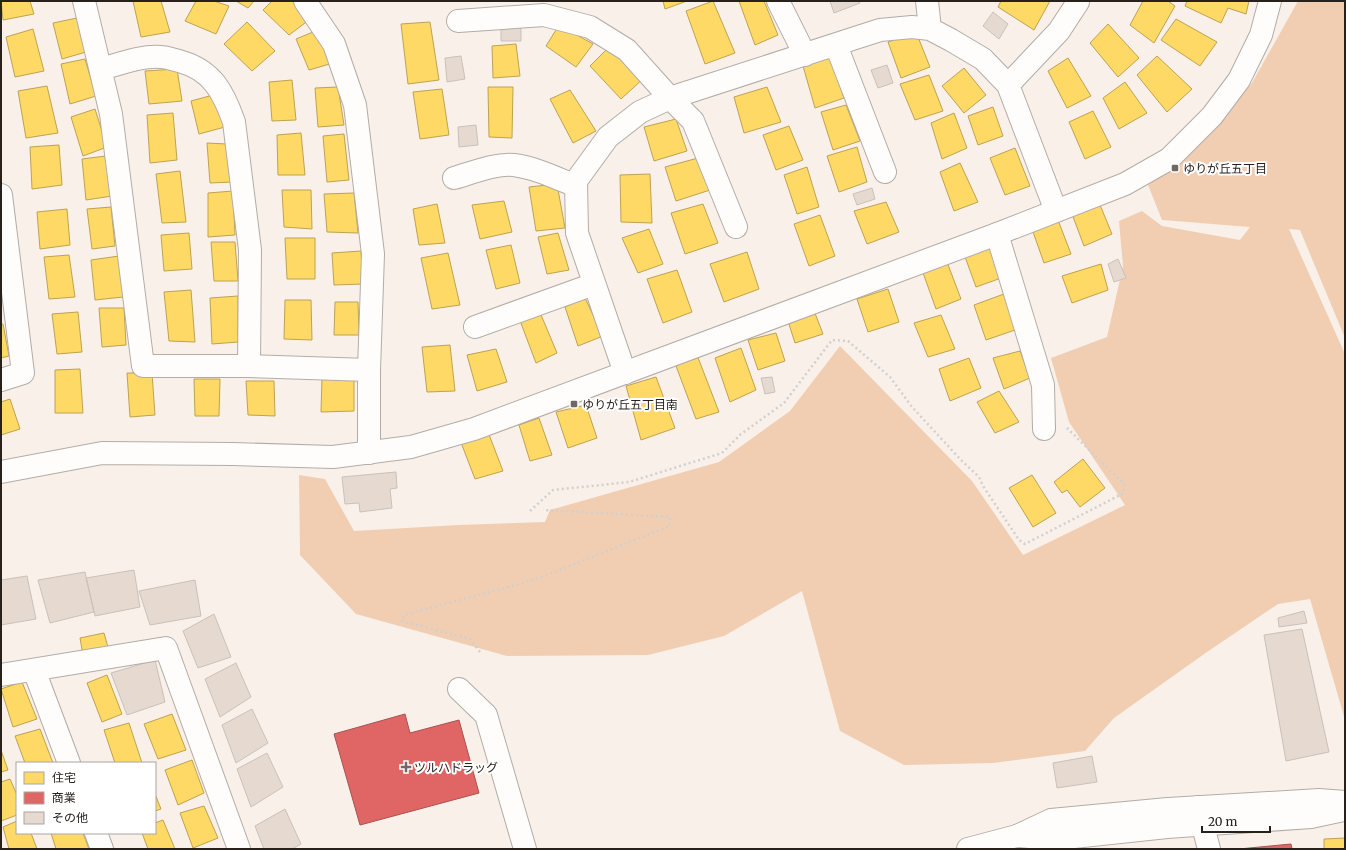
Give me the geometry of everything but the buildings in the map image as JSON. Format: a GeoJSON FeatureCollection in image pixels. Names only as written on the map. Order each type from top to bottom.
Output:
{"type":"FeatureCollection","features":[{"type":"Feature","properties":{"kind":"street"},"geometry":{"type":"LineString","coordinates":[[84,1],[111,114],[143,366],[249,366],[369,370]]}},
{"type":"Feature","properties":{"kind":"street"},"geometry":{"type":"LineString","coordinates":[[305,1],[334,44],[355,105],[373,254],[369,370],[369,453]]}},
{"type":"Feature","properties":{"kind":"street"},"geometry":{"type":"LineString","coordinates":[[778,1],[805,55]]}},
{"type":"Feature","properties":{"kind":"street"},"geometry":{"type":"LineString","coordinates":[[927,1],[930,29]]}},
{"type":"Feature","properties":{"kind":"street"},"geometry":{"type":"LineString","coordinates":[[1,472],[102,453],[233,454],[333,457],[411,447],[474,430],[1056,212],[1125,184],[1169,159],[1212,116],[1240,80],[1261,35],[1270,1]]}},
{"type":"Feature","properties":{"kind":"street"},"geometry":{"type":"LineString","coordinates":[[1008,85],[1059,31],[1078,2]]}},
{"type":"Feature","properties":{"kind":"street"},"geometry":{"type":"LineString","coordinates":[[458,21],[544,15],[590,27],[627,50],[693,121],[736,227]]}},
{"type":"Feature","properties":{"kind":"street"},"geometry":{"type":"LineString","coordinates":[[625,373],[577,233],[576,181],[608,137],[640,112],[670,98],[880,30],[912,27],[930,29],[983,59],[1008,85],[1056,212]]}},
{"type":"Feature","properties":{"kind":"street"},"geometry":{"type":"LineString","coordinates":[[836,45],[885,172]]}},
{"type":"Feature","properties":{"kind":"street"},"geometry":{"type":"LineString","coordinates":[[101,69],[145,58],[162,57],[193,65],[214,80],[227,102],[234,122],[250,250],[249,366]]}},
{"type":"Feature","properties":{"kind":"street"},"geometry":{"type":"LineString","coordinates":[[454,178],[489,168],[513,165],[535,170],[576,186]]}},
{"type":"Feature","properties":{"kind":"street"},"geometry":{"type":"LineString","coordinates":[[1,195],[22,373],[1,380]]}},
{"type":"Feature","properties":{"kind":"street"},"geometry":{"type":"LineString","coordinates":[[997,234],[1043,385],[1054,427]]}},
{"type":"Feature","properties":{"kind":"street"},"geometry":{"type":"LineString","coordinates":[[475,327],[594,284]]}},
{"type":"Feature","properties":{"kind":"street"},"geometry":{"type":"LineString","coordinates":[[1,676],[166,648],[239,849]]}},
{"type":"Feature","properties":{"kind":"street"},"geometry":{"type":"LineString","coordinates":[[34,670],[69,762]]}},
{"type":"Feature","properties":{"kind":"street"},"geometry":{"type":"LineString","coordinates":[[459,689],[486,715],[525,849]]}},
{"type":"Feature","properties":{"kind":"street"},"geometry":{"type":"LineString","coordinates":[[968,849],[1017,836],[1055,839],[1200,816],[1319,800],[1345,802]]}},
{"type":"Feature","properties":{"kind":"street"},"geometry":{"type":"LineString","coordinates":[[1200,816],[1311,817],[1345,810]]}},
{"type":"Feature","properties":{"kind":"street"},"geometry":{"type":"LineString","coordinates":[[1200,816],[1209,849]]}},
{"type":"Feature","properties":{"kind":"street"},"geometry":{"type":"LineString","coordinates":[[96,834],[102,849]]}},
{"type":"Feature","properties":{"kind":"path"},"geometry":{"type":"LineString","coordinates":[[530,511],[553,490],[629,482],[722,453],[741,434],[784,403],[832,340],[848,342],[890,377],[912,407],[961,460],[979,477],[983,486],[1019,540],[1025,544],[1124,493],[1124,484],[1068,430],[1054,427]]}},
{"type":"Feature","properties":{"kind":"path"},"geometry":{"type":"LineString","coordinates":[[480,652],[470,639],[402,621],[404,615],[534,580],[670,526],[670,517],[544,510]]}},
{"type":"Feature","properties":{"kind":"shaded area"},"geometry":{"type":"Polygon","coordinates":[[[1298,1],[1345,1],[1345,338],[1300,230],[1289,229],[1345,354],[1345,720],[1310,599],[1278,604],[1114,718],[1085,751],[993,763],[904,765],[840,731],[802,591],[724,636],[648,655],[507,656],[356,614],[300,555],[299,475],[325,479],[354,531],[545,522],[550,510],[719,462],[790,411],[840,346],[972,481],[1023,555],[1125,505],[1069,422],[1051,358],[1107,337],[1123,266],[1119,221],[1142,211],[1162,226],[1240,240],[1250,227],[1162,220],[1148,185],[1199,145],[1252,83],[1298,1]]]}},
{"type":"Feature","properties":{"kind":"place","name":"ゆりが丘五丁目"},"geometry":{"type":"Point","coordinates":[1175,168]}},
{"type":"Feature","properties":{"kind":"place","name":"ゆりが丘五丁目南"},"geometry":{"type":"Point","coordinates":[574,404]}},
{"type":"Feature","properties":{"kind":"place","name":"ツルハドラッグ"},"geometry":{"type":"Point","coordinates":[406,767]}}]}
